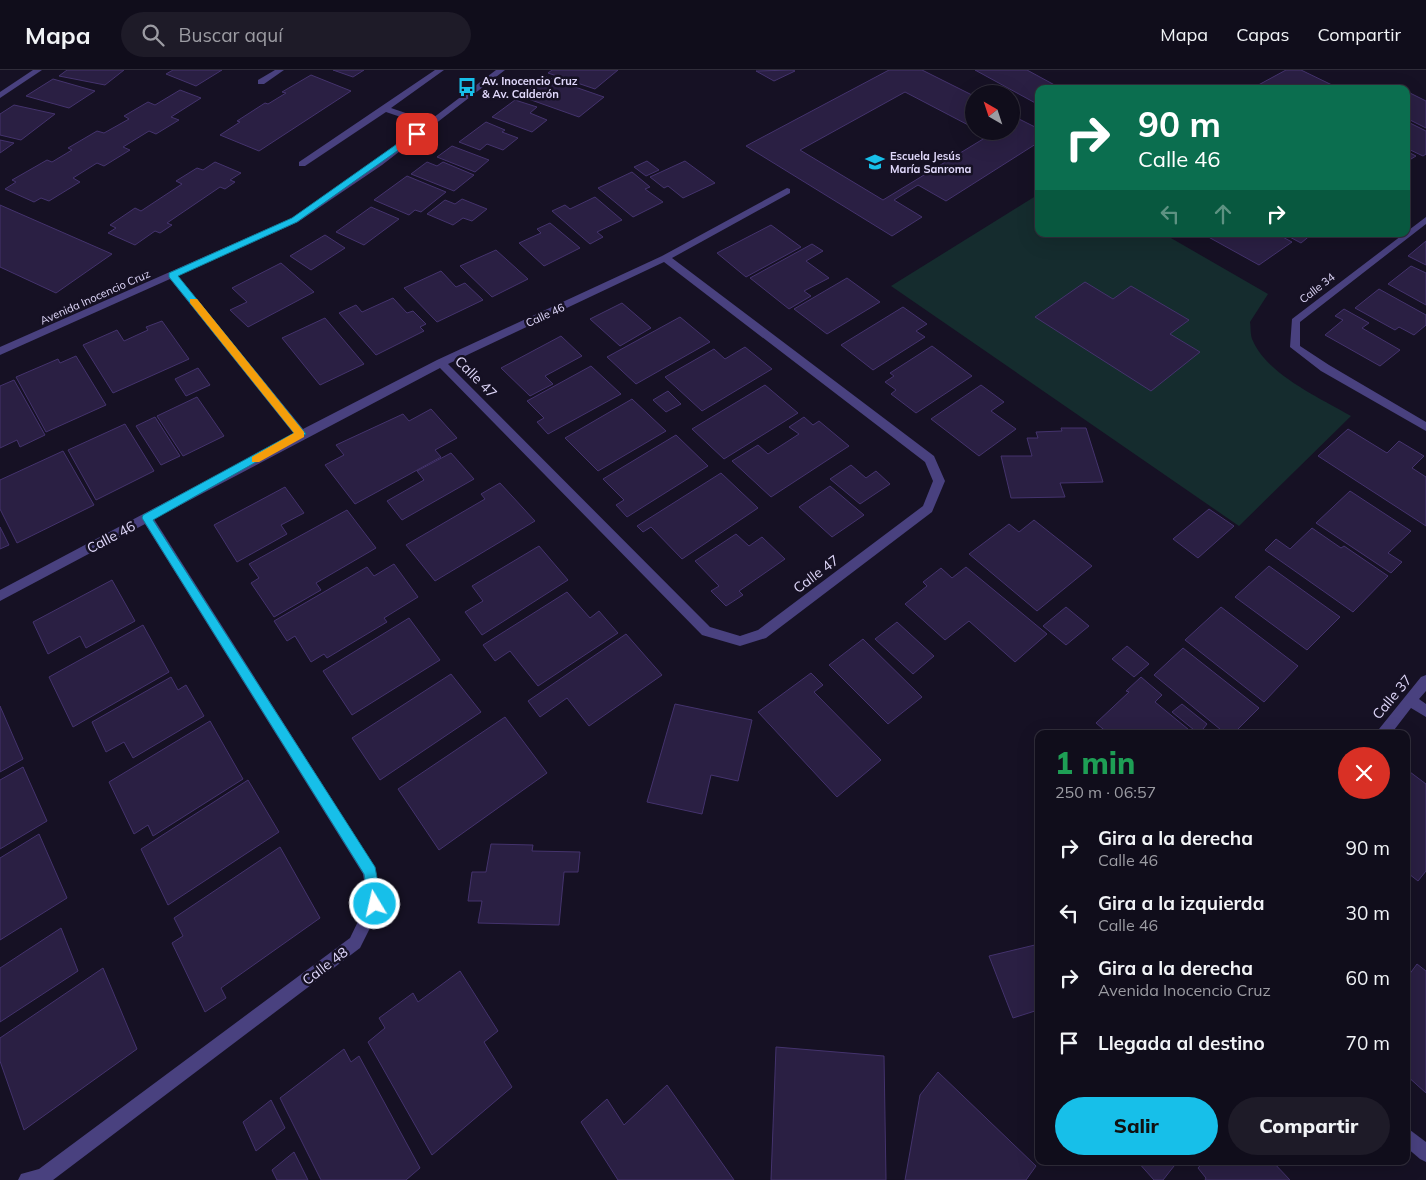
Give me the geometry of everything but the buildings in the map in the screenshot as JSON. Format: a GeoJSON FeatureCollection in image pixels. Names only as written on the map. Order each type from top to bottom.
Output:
{"type":"FeatureCollection","features":[{"type":"Feature","properties":{"kind":"street"},"geometry":{"type":"LineString","coordinates":[[0,96],[38,70]]}},
{"type":"Feature","properties":{"kind":"street"},"geometry":{"type":"LineString","coordinates":[[261,82],[280,70]]}},
{"type":"Feature","properties":{"kind":"street"},"geometry":{"type":"LineString","coordinates":[[302,164],[440,70]]}},
{"type":"Feature","properties":{"kind":"street","name":"Avenida Inocencio Cruz"},"geometry":{"type":"LineString","coordinates":[[0,351],[294,220],[379,163],[501,70]]}},
{"type":"Feature","properties":{"kind":"street"},"geometry":{"type":"LineString","coordinates":[[385,109],[430,124]]}},
{"type":"Feature","properties":{"kind":"street","name":"Calle 46"},"geometry":{"type":"LineString","coordinates":[[0,596],[301,434],[441,363],[665,258],[786,191]]}},
{"type":"Feature","properties":{"kind":"street","name":"Calle 34"},"geometry":{"type":"LineString","coordinates":[[1410,232],[1426,220]]}},
{"type":"Feature","properties":{"kind":"street","name":"Calle 34"},"geometry":{"type":"LineString","coordinates":[[1404,237],[1295,321],[1295,347],[1325,368],[1426,427]]}},
{"type":"Feature","properties":{"kind":"street","name":"Calle 47"},"geometry":{"type":"LineString","coordinates":[[441,363],[706,631],[740,641],[762,634],[928,509],[939,481],[930,459],[665,258]]}},
{"type":"Feature","properties":{"kind":"street"},"geometry":{"type":"LineString","coordinates":[[172,275],[301,434]]}},
{"type":"Feature","properties":{"kind":"street","name":"Calle 48"},"geometry":{"type":"LineString","coordinates":[[35,1178],[356,943],[375,904],[370,872],[147,518]]}},
{"type":"Feature","properties":{"kind":"street","name":"Calle 37"},"geometry":{"type":"LineString","coordinates":[[1385,730],[1426,681]]}},
{"type":"Feature","properties":{"kind":"street"},"geometry":{"type":"LineString","coordinates":[[1410,700],[1426,711]]}},
{"type":"Feature","properties":{"kind":"street"},"geometry":{"type":"LineString","coordinates":[[1410,1139],[1426,1153]]}},
{"type":"Feature","properties":{"kind":"green space"},"geometry":{"type":"Polygon","coordinates":[[[1035,196],[1035,237],[1169,237],[1268,294],[1250,322],[1252,339],[1260,353],[1282,375],[1351,416],[1239,526],[891,286],[1035,196]]]}},
{"type":"Feature","properties":{"kind":"slow traffic"},"geometry":{"type":"LineString","coordinates":[[193,301],[301,434],[255,459]]}},
{"type":"Feature","properties":{"kind":"place","name":"Av. Inocencio Cruz & Av. Calderón"},"geometry":{"type":"Point","coordinates":[467,87]}},
{"type":"Feature","properties":{"kind":"place","name":"Escuela Jesús María Sanroma"},"geometry":{"type":"Point","coordinates":[875,162]}},
{"type":"Feature","properties":{"kind":"route"},"geometry":{"type":"LineString","coordinates":[[375,904],[370,872],[147,518],[301,434],[172,275],[294,220],[379,163],[417,134]]}}]}
